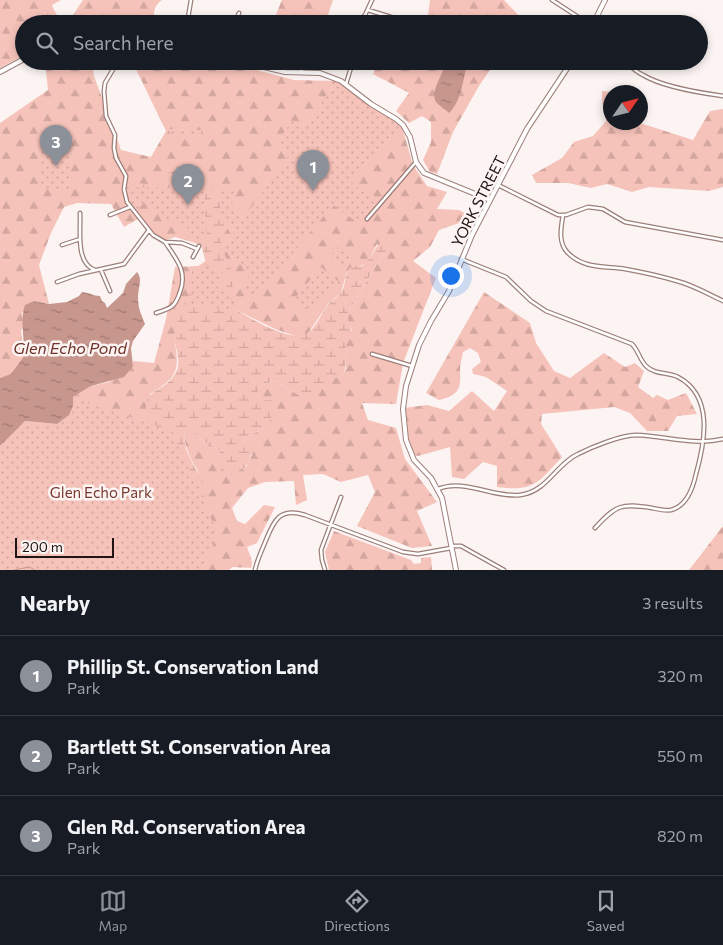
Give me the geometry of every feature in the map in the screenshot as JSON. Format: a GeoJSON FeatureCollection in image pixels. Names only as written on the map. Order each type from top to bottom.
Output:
{"type":"FeatureCollection","features":[{"type":"Feature","properties":{"kind":"street"},"geometry":{"type":"LineString","coordinates":[[188,15],[191,0]]}},
{"type":"Feature","properties":{"kind":"street"},"geometry":{"type":"LineString","coordinates":[[365,15],[372,0]]}},
{"type":"Feature","properties":{"kind":"street"},"geometry":{"type":"LineString","coordinates":[[552,0],[576,15]]}},
{"type":"Feature","properties":{"kind":"street"},"geometry":{"type":"LineString","coordinates":[[596,15],[605,0]]}},
{"type":"Feature","properties":{"kind":"street"},"geometry":{"type":"LineString","coordinates":[[368,10],[384,15]]}},
{"type":"Feature","properties":{"kind":"street"},"geometry":{"type":"LineString","coordinates":[[0,72],[15,64]]}},
{"type":"Feature","properties":{"kind":"street"},"geometry":{"type":"LineString","coordinates":[[113,70],[105,83],[106,110],[108,121],[115,135],[116,158],[126,176],[125,196],[130,207],[153,235],[165,242],[182,243],[198,247],[193,256]]}},
{"type":"Feature","properties":{"kind":"street"},"geometry":{"type":"LineString","coordinates":[[274,70],[325,74],[346,84],[371,104],[403,125],[410,137],[416,162],[427,176],[490,200]]}},
{"type":"Feature","properties":{"kind":"street"},"geometry":{"type":"LineString","coordinates":[[346,84],[350,70]]}},
{"type":"Feature","properties":{"kind":"street","name":"YORK STREET"},"geometry":{"type":"LineString","coordinates":[[456,570],[442,498],[431,478],[414,460],[406,440],[403,418],[407,382],[426,330],[449,291],[461,259],[490,200],[527,130],[566,70]]}},
{"type":"Feature","properties":{"kind":"street"},"geometry":{"type":"LineString","coordinates":[[636,70],[650,79],[723,96]]}},
{"type":"Feature","properties":{"kind":"street"},"geometry":{"type":"LineString","coordinates":[[367,219],[416,162]]}},
{"type":"Feature","properties":{"kind":"street"},"geometry":{"type":"LineString","coordinates":[[498,185],[549,211],[562,215],[588,207],[603,209],[625,222],[723,240]]}},
{"type":"Feature","properties":{"kind":"street"},"geometry":{"type":"LineString","coordinates":[[110,214],[130,207]]}},
{"type":"Feature","properties":{"kind":"street"},"geometry":{"type":"LineString","coordinates":[[80,213],[80,246],[85,264],[88,268],[96,271]]}},
{"type":"Feature","properties":{"kind":"street"},"geometry":{"type":"LineString","coordinates":[[562,215],[561,236],[563,247],[577,260],[594,266],[626,269],[678,281],[723,301]]}},
{"type":"Feature","properties":{"kind":"street"},"geometry":{"type":"LineString","coordinates":[[57,282],[79,274],[124,264],[149,230]]}},
{"type":"Feature","properties":{"kind":"street"},"geometry":{"type":"LineString","coordinates":[[62,245],[80,239]]}},
{"type":"Feature","properties":{"kind":"street"},"geometry":{"type":"LineString","coordinates":[[156,313],[175,305],[184,281],[182,270],[165,242]]}},
{"type":"Feature","properties":{"kind":"street"},"geometry":{"type":"LineString","coordinates":[[461,259],[506,277],[531,301],[546,311],[632,344],[645,366],[653,371],[676,376],[686,382],[699,398],[703,411],[704,443],[692,490],[687,498],[671,510],[633,505],[623,506],[606,516],[595,528]]}},
{"type":"Feature","properties":{"kind":"street"},"geometry":{"type":"LineString","coordinates":[[100,270],[110,291]]}},
{"type":"Feature","properties":{"kind":"street"},"geometry":{"type":"LineString","coordinates":[[372,354],[412,366]]}},
{"type":"Feature","properties":{"kind":"street"},"geometry":{"type":"LineString","coordinates":[[438,489],[449,485],[521,495],[540,487],[573,457],[623,437],[634,435],[704,443],[723,440]]}},
{"type":"Feature","properties":{"kind":"street"},"geometry":{"type":"LineString","coordinates":[[325,570],[321,550],[342,497]]}},
{"type":"Feature","properties":{"kind":"street"},"geometry":{"type":"LineString","coordinates":[[255,570],[272,525],[281,515],[288,512],[296,512],[411,554],[461,546],[504,570]]}},
{"type":"Feature","properties":{"kind":"green space"},"geometry":{"type":"Polygon","coordinates":[[[0,0],[61,0],[52,5],[57,15],[15,15],[15,60],[0,68],[0,0]]]}},
{"type":"Feature","properties":{"kind":"green space"},"geometry":{"type":"Polygon","coordinates":[[[83,0],[162,0],[154,10],[154,15],[73,15],[83,0]]]}},
{"type":"Feature","properties":{"kind":"green space"},"geometry":{"type":"Polygon","coordinates":[[[282,0],[333,0],[328,15],[276,15],[282,0]]]}},
{"type":"Feature","properties":{"kind":"green space"},"geometry":{"type":"Polygon","coordinates":[[[430,0],[504,0],[518,15],[428,15],[430,0]]]}},
{"type":"Feature","properties":{"kind":"green space"},"geometry":{"type":"Polygon","coordinates":[[[46,70],[93,70],[121,150],[151,157],[166,131],[136,70],[257,70],[294,80],[337,81],[402,127],[413,165],[427,186],[447,192],[437,209],[459,210],[469,215],[465,221],[439,230],[430,247],[413,261],[436,278],[403,363],[396,404],[362,403],[368,420],[396,428],[405,459],[437,502],[417,511],[432,546],[412,548],[357,526],[375,492],[368,475],[341,482],[323,474],[303,475],[307,500],[296,505],[294,481],[265,482],[248,488],[232,508],[237,521],[245,524],[264,505],[275,507],[257,543],[247,547],[252,560],[251,568],[233,567],[229,570],[0,570],[0,446],[25,421],[57,424],[73,406],[73,397],[91,386],[109,382],[133,366],[133,361],[154,363],[166,319],[175,267],[198,266],[210,258],[205,246],[175,237],[160,242],[146,230],[138,219],[124,227],[111,204],[77,203],[64,207],[51,233],[39,265],[49,304],[34,301],[22,313],[24,325],[21,331],[24,359],[11,375],[0,378],[0,123],[48,90],[46,70]],[[377,244],[367,263],[347,271],[341,293],[328,304],[305,336],[298,337],[275,329],[234,309],[174,336],[177,356],[176,370],[168,382],[150,394],[151,425],[200,474],[186,446],[184,435],[187,429],[193,430],[205,442],[219,449],[221,465],[246,467],[252,455],[242,442],[245,437],[266,428],[259,400],[255,395],[265,384],[274,381],[299,395],[343,374],[346,369],[345,345],[352,330],[347,319],[348,313],[386,251],[377,244]]]}},
{"type":"Feature","properties":{"kind":"green space"},"geometry":{"type":"Polygon","coordinates":[[[375,70],[490,70],[453,132],[437,174],[430,172],[423,160],[431,142],[431,122],[422,116],[409,123],[396,111],[409,93],[373,74],[375,70]]]}},
{"type":"Feature","properties":{"kind":"green space"},"geometry":{"type":"Polygon","coordinates":[[[338,78],[362,96],[397,117],[404,129],[351,182],[375,201],[358,223],[333,205],[269,282],[252,298],[241,288],[251,273],[222,247],[235,231],[222,221],[218,190],[234,190],[232,206],[245,216],[290,154],[275,144],[293,120],[305,128],[338,78]]]}},
{"type":"Feature","properties":{"kind":"green space"},"geometry":{"type":"Polygon","coordinates":[[[723,109],[723,187],[709,191],[649,187],[632,192],[607,184],[591,188],[568,183],[536,183],[532,175],[562,158],[574,142],[593,136],[603,124],[603,130],[648,130],[648,126],[693,140],[710,111],[723,109]]]}},
{"type":"Feature","properties":{"kind":"green space"},"geometry":{"type":"Polygon","coordinates":[[[169,129],[201,130],[201,136],[170,137],[169,129]]]}},
{"type":"Feature","properties":{"kind":"green space"},"geometry":{"type":"Polygon","coordinates":[[[72,143],[69,189],[40,188],[42,144],[72,143]]]}},
{"type":"Feature","properties":{"kind":"green space"},"geometry":{"type":"Polygon","coordinates":[[[170,166],[202,166],[207,238],[188,239],[187,224],[173,222],[164,218],[146,201],[136,211],[122,196],[121,187],[170,188],[170,166]]]}},
{"type":"Feature","properties":{"kind":"green space"},"geometry":{"type":"Polygon","coordinates":[[[168,172],[220,193],[232,221],[221,243],[232,273],[234,309],[264,326],[289,335],[303,336],[312,329],[328,305],[341,293],[348,270],[351,267],[362,266],[366,263],[379,244],[387,239],[386,251],[348,313],[352,336],[347,344],[346,364],[343,374],[311,392],[299,395],[274,381],[260,388],[256,395],[259,400],[271,400],[273,414],[266,428],[245,437],[242,442],[251,450],[251,455],[247,465],[235,474],[225,476],[221,471],[219,449],[205,442],[193,430],[187,430],[184,435],[186,447],[204,490],[203,503],[151,425],[146,403],[149,397],[172,378],[177,370],[178,358],[174,336],[176,326],[193,285],[207,267],[201,244],[201,231],[168,208],[137,202],[126,189],[137,183],[158,186],[168,172]]]}},
{"type":"Feature","properties":{"kind":"green space"},"geometry":{"type":"Polygon","coordinates":[[[338,247],[352,260],[345,268],[330,256],[338,247]]]}},
{"type":"Feature","properties":{"kind":"green space"},"geometry":{"type":"Polygon","coordinates":[[[210,262],[226,276],[218,287],[235,303],[226,311],[207,305],[191,304],[192,270],[204,269],[210,262]]]}},
{"type":"Feature","properties":{"kind":"green space"},"geometry":{"type":"Polygon","coordinates":[[[321,267],[339,282],[311,313],[295,298],[321,267]]]}},
{"type":"Feature","properties":{"kind":"green space"},"geometry":{"type":"Polygon","coordinates":[[[484,292],[530,323],[536,343],[554,371],[570,378],[604,353],[625,367],[635,363],[644,371],[638,387],[653,398],[657,395],[668,400],[686,393],[697,414],[677,416],[668,431],[647,431],[630,413],[614,407],[542,414],[541,424],[562,457],[541,479],[527,487],[497,487],[497,466],[483,462],[464,479],[452,477],[450,447],[418,456],[411,455],[408,448],[403,408],[427,405],[449,411],[472,391],[494,411],[507,391],[486,377],[473,374],[472,369],[481,362],[478,353],[470,348],[463,352],[458,390],[451,396],[439,400],[426,393],[484,292]]]}},
{"type":"Feature","properties":{"kind":"green space","name":"Glen Echo Park"},"geometry":{"type":"Polygon","coordinates":[[[73,398],[172,431],[218,534],[201,570],[0,570],[0,452],[17,428],[27,424],[49,426],[69,420],[72,415],[73,398]]]}},
{"type":"Feature","properties":{"kind":"green space"},"geometry":{"type":"Polygon","coordinates":[[[723,526],[723,570],[689,570],[723,526]]]}},
{"type":"Feature","properties":{"kind":"green space"},"geometry":{"type":"Polygon","coordinates":[[[334,531],[411,560],[414,564],[421,563],[421,558],[431,557],[432,570],[329,570],[325,552],[334,531]]]}},
{"type":"Feature","properties":{"kind":"water"},"geometry":{"type":"Polygon","coordinates":[[[443,70],[466,70],[457,102],[449,113],[435,99],[434,94],[443,70]]]}},
{"type":"Feature","properties":{"kind":"water","name":"Glen Echo Pond"},"geometry":{"type":"Polygon","coordinates":[[[137,272],[140,281],[139,305],[145,324],[133,341],[131,348],[133,366],[124,377],[91,386],[73,397],[73,406],[69,415],[57,424],[25,421],[0,446],[0,378],[11,374],[25,355],[23,323],[25,305],[34,301],[49,304],[67,302],[79,296],[82,292],[100,296],[107,308],[123,293],[126,284],[137,272]]]}},
{"type":"Feature","properties":{"kind":"waterway"},"geometry":{"type":"LineString","coordinates":[[14,570],[29,567],[35,570]]}},
{"type":"Feature","properties":{"kind":"place","name":"Glen Rd. Conservation Area"},"geometry":{"type":"Point","coordinates":[56,166]}},
{"type":"Feature","properties":{"kind":"place","name":"Phillip St. Conservation Land"},"geometry":{"type":"Point","coordinates":[313,191]}},
{"type":"Feature","properties":{"kind":"place","name":"Bartlett St. Conservation Area"},"geometry":{"type":"Point","coordinates":[188,205]}}]}
